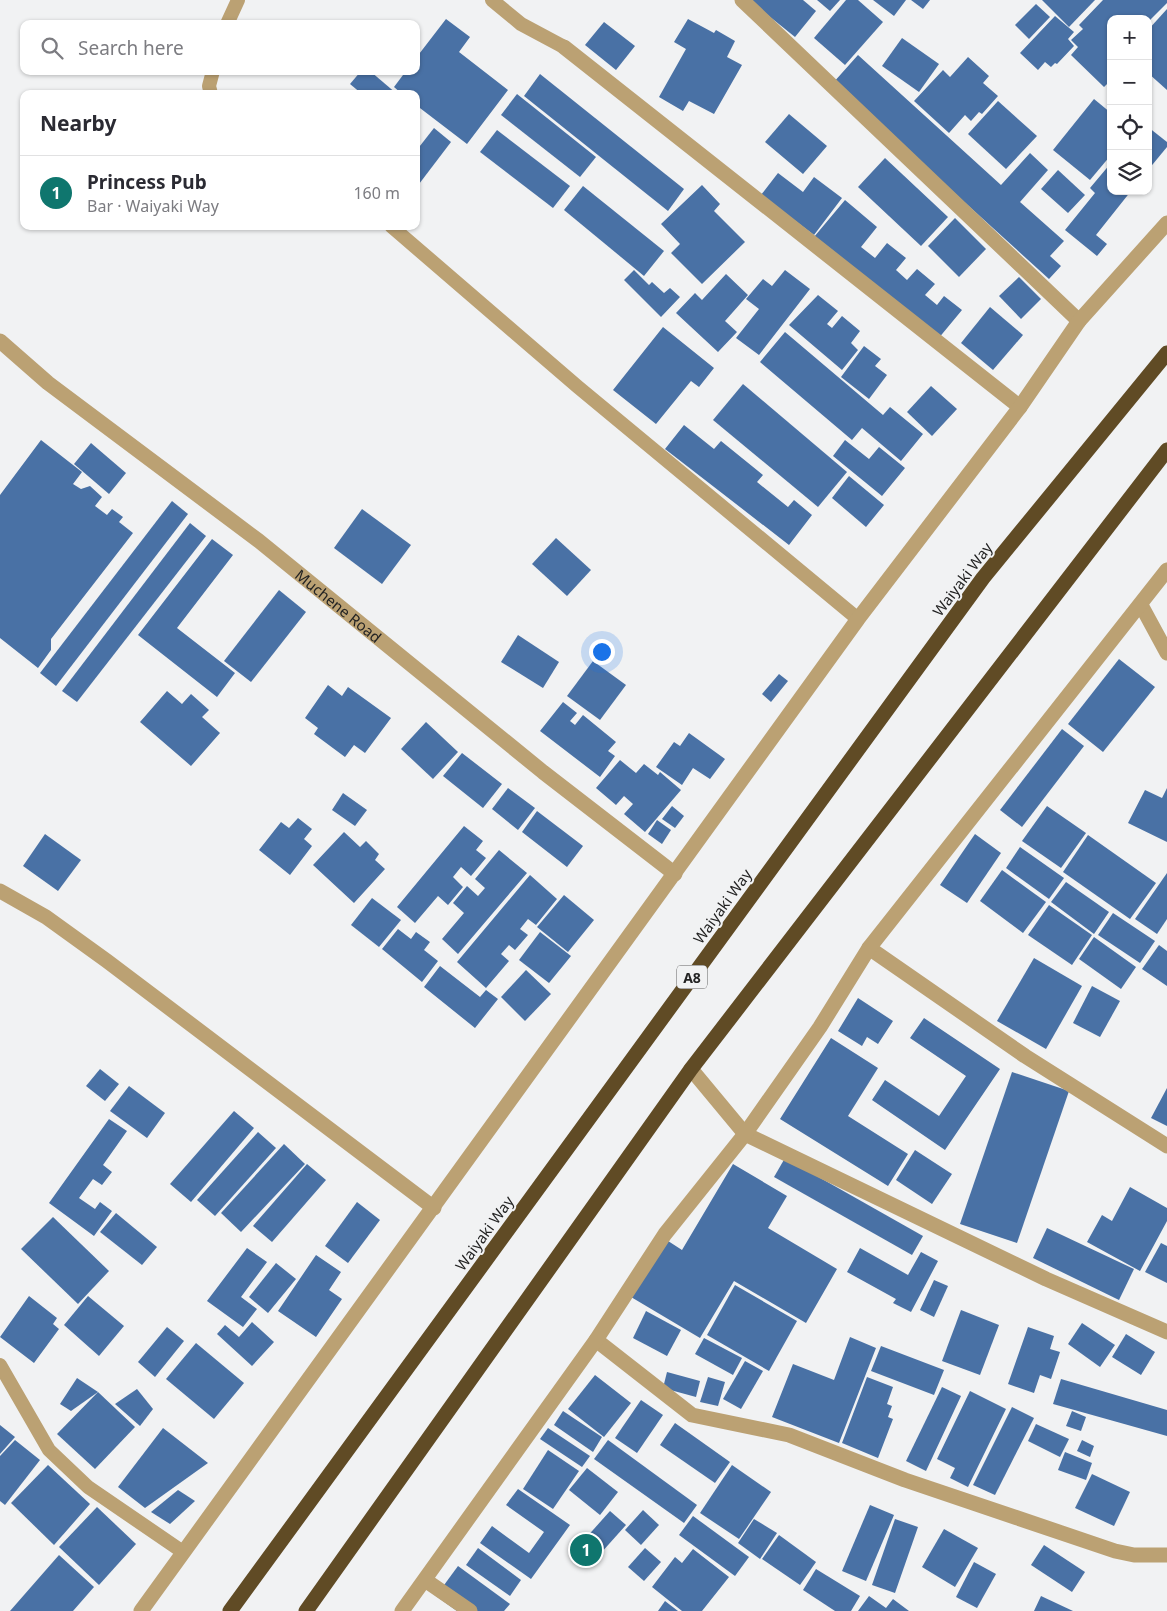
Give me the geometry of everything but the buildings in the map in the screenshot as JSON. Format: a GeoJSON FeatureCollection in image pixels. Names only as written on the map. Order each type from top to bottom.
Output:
{"type":"FeatureCollection","features":[{"type":"Feature","properties":{"kind":"highway","name":"Waiyaki Way"},"geometry":{"type":"LineString","coordinates":[[230,1611],[983,578],[1167,353]]}},
{"type":"Feature","properties":{"kind":"highway"},"geometry":{"type":"LineString","coordinates":[[306,1611],[691,1069],[1167,450]]}},
{"type":"Feature","properties":{"kind":"street"},"geometry":{"type":"LineString","coordinates":[[742,0],[1079,321]]}},
{"type":"Feature","properties":{"kind":"street"},"geometry":{"type":"LineString","coordinates":[[564,47],[1020,407]]}},
{"type":"Feature","properties":{"kind":"street"},"geometry":{"type":"LineString","coordinates":[[142,1611],[858,618],[1020,407],[1079,321],[1167,223]]}},
{"type":"Feature","properties":{"kind":"street","name":"Muchene Road"},"geometry":{"type":"LineString","coordinates":[[0,341],[48,383],[259,541],[543,772],[674,874]]}},
{"type":"Feature","properties":{"kind":"street"},"geometry":{"type":"LineString","coordinates":[[402,1611],[596,1340],[665,1234],[745,1134],[820,1027],[868,948],[1167,570]]}},
{"type":"Feature","properties":{"kind":"street"},"geometry":{"type":"LineString","coordinates":[[1141,605],[1167,653]]}},
{"type":"Feature","properties":{"kind":"street"},"geometry":{"type":"LineString","coordinates":[[0,892],[46,917],[107,961],[434,1208]]}},
{"type":"Feature","properties":{"kind":"street"},"geometry":{"type":"LineString","coordinates":[[868,948],[1025,1056],[1167,1146]]}},
{"type":"Feature","properties":{"kind":"street"},"geometry":{"type":"LineString","coordinates":[[691,1069],[745,1134],[1046,1279],[1167,1332]]}},
{"type":"Feature","properties":{"kind":"street"},"geometry":{"type":"LineString","coordinates":[[596,1340],[692,1415],[789,1435],[905,1480],[1115,1551],[1134,1555],[1167,1556]]}},
{"type":"Feature","properties":{"kind":"street"},"geometry":{"type":"LineString","coordinates":[[425,1580],[470,1611]]}},
{"type":"Feature","properties":{"kind":"lane"},"geometry":{"type":"LineString","coordinates":[[229,20],[238,0]]}},
{"type":"Feature","properties":{"kind":"lane"},"geometry":{"type":"LineString","coordinates":[[492,0],[521,24],[564,47]]}},
{"type":"Feature","properties":{"kind":"lane"},"geometry":{"type":"LineString","coordinates":[[210,90],[211,75]]}},
{"type":"Feature","properties":{"kind":"lane"},"geometry":{"type":"LineString","coordinates":[[396,230],[578,387],[858,618]]}},
{"type":"Feature","properties":{"kind":"lane"},"geometry":{"type":"LineString","coordinates":[[0,1365],[49,1450],[88,1488],[184,1552]]}},
{"type":"Feature","properties":{"kind":"place","name":"Princess Pub"},"geometry":{"type":"Point","coordinates":[586,1550]}}]}
